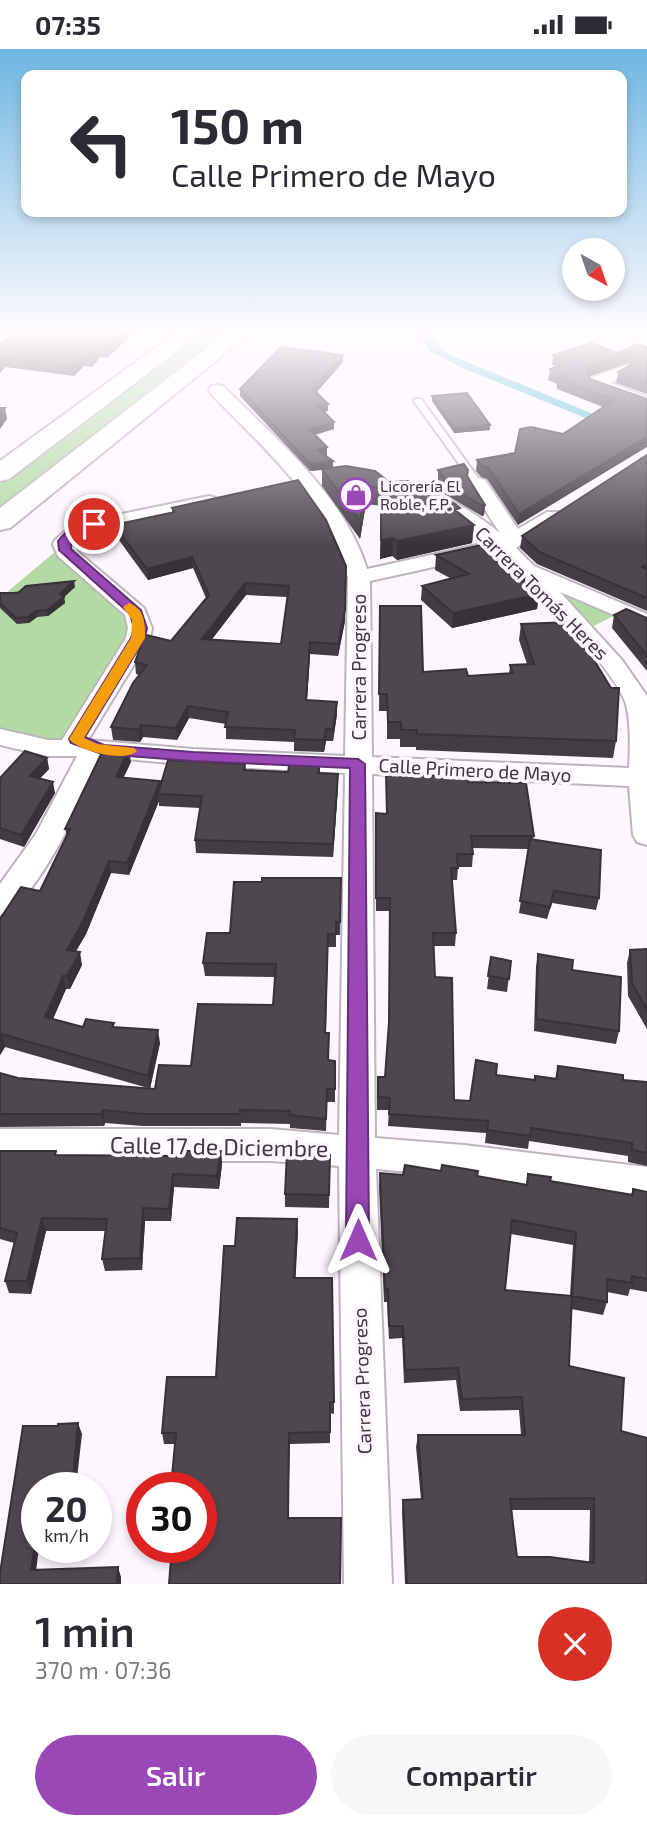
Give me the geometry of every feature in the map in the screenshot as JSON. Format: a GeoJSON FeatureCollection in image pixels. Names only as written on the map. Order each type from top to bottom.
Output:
{"type":"FeatureCollection","features":[{"type":"Feature","properties":{"kind":"highway"},"geometry":{"type":"LineString","coordinates":[[0,473],[97,402]]}},
{"type":"Feature","properties":{"kind":"highway"},"geometry":{"type":"LineString","coordinates":[[0,522],[152,402]]}},
{"type":"Feature","properties":{"kind":"street","name":"Carrera Progreso"},"geometry":{"type":"LineString","coordinates":[[228,402],[303,481],[349,543],[359,577],[357,1151],[368,1584]]}},
{"type":"Feature","properties":{"kind":"street"},"geometry":{"type":"LineString","coordinates":[[478,484],[508,544]]}},
{"type":"Feature","properties":{"kind":"street","name":"Carrera Tomás Heres"},"geometry":{"type":"LineString","coordinates":[[412,491],[508,544],[522,566],[633,690],[641,717],[645,777],[643,816],[647,835]]}},
{"type":"Feature","properties":{"kind":"street"},"geometry":{"type":"LineString","coordinates":[[0,904],[31,866],[50,835],[80,745],[138,638],[140,628],[136,613],[69,556],[63,545],[64,541],[80,528],[227,498]]}},
{"type":"Feature","properties":{"kind":"street"},"geometry":{"type":"LineString","coordinates":[[359,577],[508,544],[568,508]]}},
{"type":"Feature","properties":{"kind":"street"},"geometry":{"type":"LineString","coordinates":[[522,566],[647,622]]}},
{"type":"Feature","properties":{"kind":"street"},"geometry":{"type":"LineString","coordinates":[[582,632],[623,611]]}},
{"type":"Feature","properties":{"kind":"street","name":"Calle Primero de Mayo"},"geometry":{"type":"LineString","coordinates":[[0,717],[80,745]]}},
{"type":"Feature","properties":{"kind":"street","name":"Calle Primero de Mayo"},"geometry":{"type":"LineString","coordinates":[[0,737],[48,748],[80,745],[193,757],[645,777]]}},
{"type":"Feature","properties":{"kind":"street","name":"Calle 17 de Diciembre"},"geometry":{"type":"LineString","coordinates":[[0,1145],[271,1145],[464,1161],[647,1183]]}},
{"type":"Feature","properties":{"kind":"lane"},"geometry":{"type":"LineString","coordinates":[[418,402],[478,484]]}},
{"type":"Feature","properties":{"kind":"green space"},"geometry":{"type":"Polygon","coordinates":[[[97,402],[152,402],[0,522],[0,473],[97,402]]]}},
{"type":"Feature","properties":{"kind":"green space"},"geometry":{"type":"Polygon","coordinates":[[[63,545],[139,620],[69,749],[0,737],[0,598],[63,545]]]}},
{"type":"Feature","properties":{"kind":"green space"},"geometry":{"type":"Polygon","coordinates":[[[522,566],[623,611],[582,632],[522,566]]]}},
{"type":"Feature","properties":{"kind":"water"},"geometry":{"type":"Polygon","coordinates":[[[545,402],[563,402],[639,433],[632,437],[545,402]]]}},
{"type":"Feature","properties":{"kind":"building"},"geometry":{"type":"Polygon","coordinates":[[[252,402],[326,402],[328,404],[317,405],[334,422],[309,429],[327,447],[318,450],[333,461],[310,464],[252,402]]]}},
{"type":"Feature","properties":{"kind":"building"},"geometry":{"type":"Polygon","coordinates":[[[436,402],[473,402],[490,425],[454,428],[436,402]]]}},
{"type":"Feature","properties":{"kind":"building"},"geometry":{"type":"Polygon","coordinates":[[[612,402],[647,402],[647,437],[519,514],[488,467],[482,466],[477,460],[515,453],[520,429],[531,427],[563,434],[612,402]]]}},
{"type":"Feature","properties":{"kind":"building"},"geometry":{"type":"Polygon","coordinates":[[[647,455],[647,564],[642,567],[647,569],[647,598],[539,552],[522,536],[647,455]]]}},
{"type":"Feature","properties":{"kind":"building"},"geometry":{"type":"Polygon","coordinates":[[[464,464],[468,470],[467,476],[485,505],[483,506],[440,482],[447,480],[438,470],[464,464]]]}},
{"type":"Feature","properties":{"kind":"building"},"geometry":{"type":"Polygon","coordinates":[[[346,466],[375,471],[389,482],[408,481],[455,504],[460,508],[455,510],[474,525],[397,541],[393,538],[381,540],[381,488],[367,486],[360,521],[322,469],[346,466]]]}},
{"type":"Feature","properties":{"kind":"building"},"geometry":{"type":"Polygon","coordinates":[[[298,480],[326,520],[346,566],[345,610],[338,644],[310,642],[306,700],[337,702],[333,729],[326,729],[324,740],[294,739],[295,730],[225,727],[228,712],[188,706],[176,728],[141,725],[139,730],[111,727],[133,683],[147,665],[135,662],[146,635],[171,641],[209,595],[192,557],[147,569],[114,525],[175,512],[172,508],[298,480]],[[245,583],[202,639],[281,644],[289,586],[245,583]]]}},
{"type":"Feature","properties":{"kind":"building"},"geometry":{"type":"Polygon","coordinates":[[[490,543],[526,574],[517,576],[539,594],[453,613],[422,586],[469,574],[436,555],[490,543]]]}},
{"type":"Feature","properties":{"kind":"building"},"geometry":{"type":"Polygon","coordinates":[[[74,581],[60,594],[64,597],[47,610],[36,611],[28,617],[16,618],[0,603],[0,593],[18,593],[26,586],[74,581]]]}},
{"type":"Feature","properties":{"kind":"building"},"geometry":{"type":"Polygon","coordinates":[[[380,606],[421,606],[423,672],[466,669],[468,676],[513,673],[510,665],[534,664],[521,624],[571,622],[611,688],[619,688],[616,741],[417,734],[417,730],[401,730],[401,722],[388,722],[387,694],[379,694],[380,606]]]}},
{"type":"Feature","properties":{"kind":"building"},"geometry":{"type":"Polygon","coordinates":[[[626,609],[647,618],[647,656],[614,615],[626,609]]]}},
{"type":"Feature","properties":{"kind":"building"},"geometry":{"type":"Polygon","coordinates":[[[104,748],[129,750],[116,777],[160,781],[127,863],[109,861],[67,950],[80,952],[67,976],[63,976],[45,1017],[83,1027],[86,1019],[114,1023],[112,1027],[158,1030],[148,1076],[2,1034],[0,1037],[0,919],[21,887],[40,891],[70,829],[65,829],[104,748]]]}},
{"type":"Feature","properties":{"kind":"building"},"geometry":{"type":"Polygon","coordinates":[[[25,751],[47,758],[30,776],[53,782],[21,835],[0,828],[0,778],[25,751]]]}},
{"type":"Feature","properties":{"kind":"building"},"geometry":{"type":"Polygon","coordinates":[[[168,760],[245,764],[244,770],[288,772],[290,760],[320,762],[318,773],[338,774],[333,844],[195,840],[202,796],[158,794],[168,760]]]}},
{"type":"Feature","properties":{"kind":"building"},"geometry":{"type":"Polygon","coordinates":[[[386,775],[467,776],[468,782],[526,783],[534,836],[471,836],[473,854],[457,854],[458,868],[451,868],[456,933],[433,933],[435,977],[452,978],[454,1100],[470,1101],[476,1060],[497,1064],[496,1075],[535,1080],[535,1076],[557,1079],[558,1066],[623,1075],[623,1080],[647,1082],[647,1153],[632,1150],[632,1143],[531,1128],[530,1136],[487,1130],[488,1121],[389,1114],[390,1098],[378,1097],[378,1077],[385,1077],[389,1022],[390,898],[376,898],[376,813],[387,814],[386,775]]]}},
{"type":"Feature","properties":{"kind":"building"},"geometry":{"type":"Polygon","coordinates":[[[530,839],[601,850],[599,898],[554,891],[550,907],[520,901],[530,839]]]}},
{"type":"Feature","properties":{"kind":"building"},"geometry":{"type":"Polygon","coordinates":[[[262,878],[341,878],[340,922],[336,922],[336,934],[328,934],[325,1033],[329,1033],[328,1060],[335,1061],[335,1089],[327,1089],[326,1119],[290,1115],[290,1111],[240,1110],[240,1114],[141,1114],[103,1110],[102,1114],[0,1114],[0,1073],[18,1078],[155,1089],[159,1065],[191,1066],[198,1004],[273,1005],[276,964],[203,963],[207,933],[230,933],[234,882],[262,882],[262,878]]]}},
{"type":"Feature","properties":{"kind":"building"},"geometry":{"type":"Polygon","coordinates":[[[647,949],[647,1010],[632,983],[630,950],[647,949]]]}},
{"type":"Feature","properties":{"kind":"building"},"geometry":{"type":"Polygon","coordinates":[[[538,954],[573,960],[572,970],[621,977],[619,1031],[536,1019],[538,954]]]}},
{"type":"Feature","properties":{"kind":"building"},"geometry":{"type":"Polygon","coordinates":[[[491,957],[511,961],[509,979],[488,976],[491,957]]]}},
{"type":"Feature","properties":{"kind":"building"},"geometry":{"type":"Polygon","coordinates":[[[0,1151],[56,1151],[55,1155],[181,1156],[182,1151],[221,1151],[217,1176],[173,1174],[169,1209],[143,1208],[140,1258],[102,1259],[107,1219],[42,1218],[27,1281],[5,1281],[17,1233],[0,1228],[0,1151]]]}},
{"type":"Feature","properties":{"kind":"building"},"geometry":{"type":"Polygon","coordinates":[[[287,1152],[330,1155],[329,1195],[285,1194],[287,1152]]]}},
{"type":"Feature","properties":{"kind":"building"},"geometry":{"type":"Polygon","coordinates":[[[405,1165],[441,1171],[442,1165],[478,1171],[477,1176],[527,1185],[528,1174],[551,1177],[550,1181],[633,1195],[633,1189],[647,1192],[647,1279],[632,1276],[632,1283],[607,1279],[607,1302],[572,1296],[569,1366],[624,1378],[621,1431],[647,1438],[647,1584],[407,1584],[403,1500],[423,1499],[418,1435],[525,1435],[522,1397],[462,1399],[458,1368],[405,1370],[403,1326],[389,1326],[380,1173],[403,1175],[405,1165]],[[512,1220],[505,1290],[572,1296],[576,1232],[512,1220]],[[594,1498],[510,1499],[517,1557],[550,1557],[594,1563],[594,1498]]]}},
{"type":"Feature","properties":{"kind":"building"},"geometry":{"type":"Polygon","coordinates":[[[237,1218],[297,1219],[294,1278],[332,1278],[334,1402],[330,1402],[330,1432],[289,1433],[288,1518],[341,1518],[340,1584],[169,1584],[171,1563],[217,1563],[217,1472],[172,1472],[176,1433],[162,1433],[167,1377],[216,1377],[224,1246],[235,1246],[237,1218]]]}},
{"type":"Feature","properties":{"kind":"building"},"geometry":{"type":"Polygon","coordinates":[[[78,1423],[73,1472],[21,1472],[21,1563],[32,1563],[31,1570],[118,1567],[117,1584],[0,1584],[23,1426],[78,1423]]]}},
{"type":"Feature","properties":{"kind":"slow traffic"},"geometry":{"type":"LineString","coordinates":[[129,607],[139,620],[138,638],[76,739],[94,748],[129,751]]}},
{"type":"Feature","properties":{"kind":"place","name":"Licorería El Roble, F.P."},"geometry":{"type":"Point","coordinates":[356,495]}},
{"type":"Feature","properties":{"kind":"route"},"geometry":{"type":"LineString","coordinates":[[94,524],[68,535],[63,545],[65,550],[136,613],[140,628],[138,638],[76,739],[102,749],[193,757],[358,764],[358,1240]]}}]}
